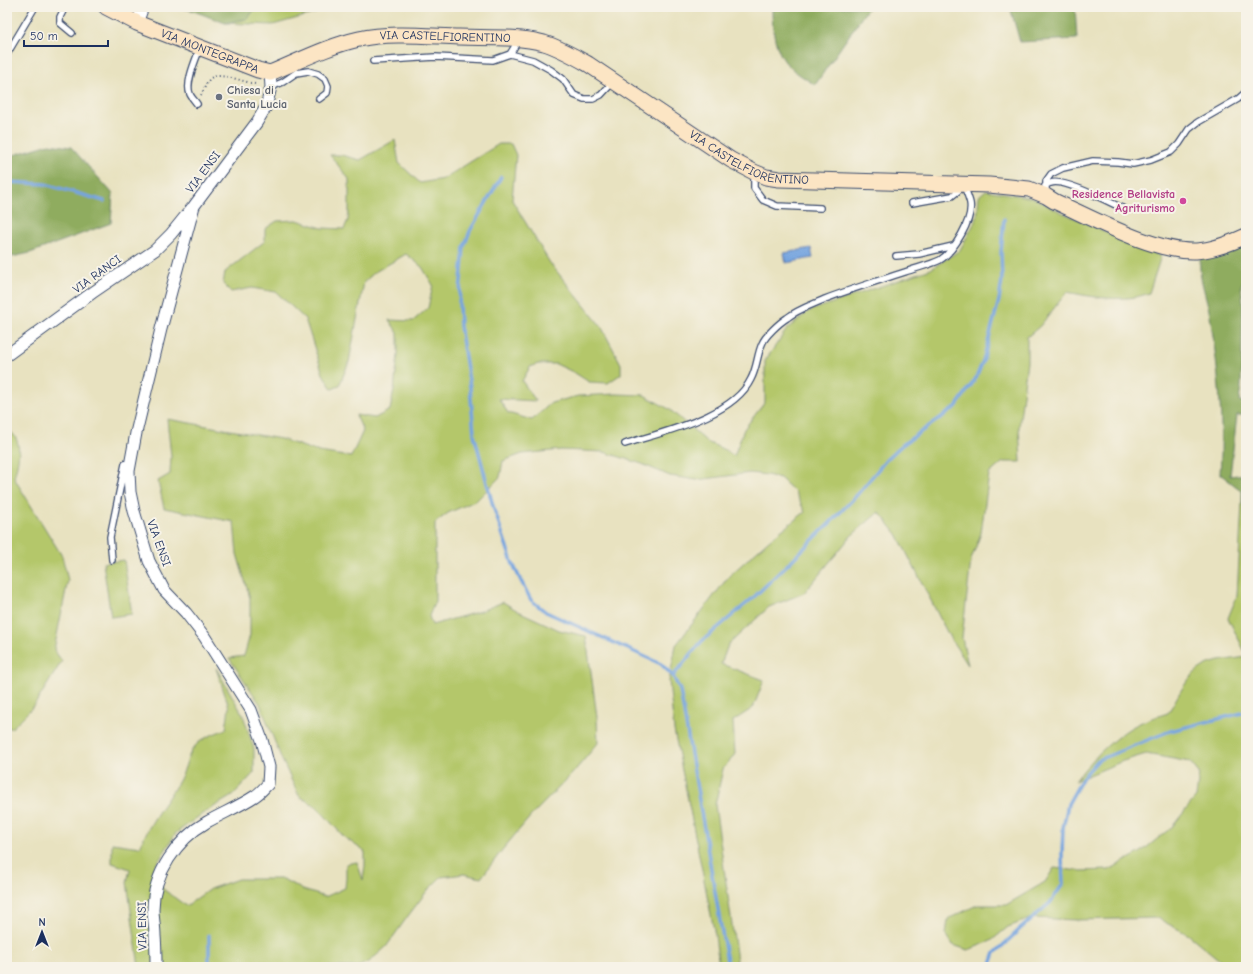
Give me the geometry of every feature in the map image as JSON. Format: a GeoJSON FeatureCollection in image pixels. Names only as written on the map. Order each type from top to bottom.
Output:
{"type":"FeatureCollection","features":[{"type":"Feature","properties":{"kind":"street","name":"VIA MONTEGRAPPA"},"geometry":{"type":"LineString","coordinates":[[106,7],[137,23],[258,70],[267,82]]}},
{"type":"Feature","properties":{"kind":"street"},"geometry":{"type":"LineString","coordinates":[[137,23],[142,7]]}},
{"type":"Feature","properties":{"kind":"street","name":"VIA CASTELFIORENTINO"},"geometry":{"type":"LineString","coordinates":[[267,82],[344,43],[370,37],[394,36],[515,44],[532,41],[555,46],[588,64],[725,156],[766,177],[779,179],[989,185],[1046,191],[1054,201],[1127,234],[1153,244],[1184,251],[1207,250],[1246,236]]}},
{"type":"Feature","properties":{"kind":"street","name":"VIA ENSI"},"geometry":{"type":"LineString","coordinates":[[156,967],[153,909],[154,895],[161,874],[170,857],[181,842],[191,833],[205,823],[256,795],[268,784],[269,767],[262,740],[251,710],[204,636],[186,613],[164,590],[148,561],[130,492],[128,471],[161,329],[194,206],[257,122],[266,107],[267,82]]}},
{"type":"Feature","properties":{"kind":"street","name":"VIA RANCI"},"geometry":{"type":"LineString","coordinates":[[7,355],[92,293],[155,250],[171,234],[194,206]]}},
{"type":"Feature","properties":{"kind":"lane"},"geometry":{"type":"LineString","coordinates":[[7,54],[34,7]]}},
{"type":"Feature","properties":{"kind":"lane"},"geometry":{"type":"LineString","coordinates":[[65,7],[60,18],[60,23],[72,33]]}},
{"type":"Feature","properties":{"kind":"lane"},"geometry":{"type":"LineString","coordinates":[[510,54],[515,44]]}},
{"type":"Feature","properties":{"kind":"lane"},"geometry":{"type":"LineString","coordinates":[[197,104],[190,95],[189,89],[195,62],[200,48]]}},
{"type":"Feature","properties":{"kind":"lane"},"geometry":{"type":"LineString","coordinates":[[373,61],[435,57],[493,60],[510,54],[534,60],[551,70],[563,79],[574,95],[584,98],[593,99],[601,95],[614,82]]}},
{"type":"Feature","properties":{"kind":"lane"},"geometry":{"type":"LineString","coordinates":[[267,82],[283,82],[296,73],[308,71],[313,72],[325,79],[328,86],[327,92],[319,100]]}},
{"type":"Feature","properties":{"kind":"lane"},"geometry":{"type":"LineString","coordinates":[[1046,191],[1046,182],[1051,174],[1063,168],[1093,161],[1133,164],[1151,160],[1171,152],[1179,144],[1189,129],[1246,92]]}},
{"type":"Feature","properties":{"kind":"lane"},"geometry":{"type":"LineString","coordinates":[[754,172],[754,188],[763,200],[777,206],[820,208]]}},
{"type":"Feature","properties":{"kind":"lane"},"geometry":{"type":"LineString","coordinates":[[1046,191],[1051,183],[1056,182],[1072,186],[1122,208]]}},
{"type":"Feature","properties":{"kind":"lane"},"geometry":{"type":"LineString","coordinates":[[912,203],[952,196],[963,184]]}},
{"type":"Feature","properties":{"kind":"lane"},"geometry":{"type":"LineString","coordinates":[[625,444],[694,422],[722,408],[737,397],[751,380],[762,343],[786,318],[801,309],[837,295],[940,260],[964,232],[969,217],[970,203],[963,184]]}},
{"type":"Feature","properties":{"kind":"lane"},"geometry":{"type":"LineString","coordinates":[[896,256],[919,254],[953,246]]}},
{"type":"Feature","properties":{"kind":"lane"},"geometry":{"type":"LineString","coordinates":[[112,560],[110,537],[128,446],[135,424],[139,419]]}},
{"type":"Feature","properties":{"kind":"path"},"geometry":{"type":"LineString","coordinates":[[197,104],[209,80],[215,76],[267,82]]}},
{"type":"Feature","properties":{"kind":"green space"},"geometry":{"type":"Polygon","coordinates":[[[174,7],[257,7],[247,19],[225,23],[191,10],[174,7]]]}},
{"type":"Feature","properties":{"kind":"green space"},"geometry":{"type":"Polygon","coordinates":[[[257,7],[316,7],[316,13],[273,25],[225,23],[247,19],[257,7]]]}},
{"type":"Feature","properties":{"kind":"green space"},"geometry":{"type":"Polygon","coordinates":[[[772,7],[871,7],[868,8],[815,85],[792,69],[781,56],[775,40],[772,7]]]}},
{"type":"Feature","properties":{"kind":"green space"},"geometry":{"type":"Polygon","coordinates":[[[1010,7],[1075,7],[1077,39],[1020,42],[1010,7]]]}},
{"type":"Feature","properties":{"kind":"green space"},"geometry":{"type":"Polygon","coordinates":[[[395,140],[399,163],[420,183],[443,179],[499,144],[511,144],[516,155],[512,200],[550,263],[601,326],[621,364],[621,374],[608,383],[589,382],[556,364],[538,364],[530,367],[522,381],[536,401],[499,399],[508,413],[532,420],[551,403],[578,396],[616,394],[644,395],[669,409],[707,442],[734,456],[744,429],[765,402],[765,361],[787,329],[809,311],[931,269],[960,250],[977,218],[979,196],[986,190],[1034,198],[1061,212],[1161,256],[1149,293],[1130,298],[1108,298],[1067,292],[1040,326],[1027,337],[1027,362],[1019,427],[1021,462],[1003,462],[989,474],[981,533],[971,560],[962,638],[968,665],[950,638],[897,534],[879,512],[851,536],[804,593],[769,607],[728,645],[721,664],[764,680],[753,708],[733,721],[735,754],[723,769],[715,805],[737,967],[719,967],[715,935],[674,730],[669,681],[676,645],[729,576],[769,540],[805,512],[795,492],[780,478],[750,473],[697,480],[670,476],[642,464],[604,452],[561,450],[522,454],[503,461],[500,477],[477,500],[448,513],[435,523],[435,601],[429,616],[432,625],[481,611],[503,602],[518,611],[559,630],[586,636],[597,717],[598,743],[572,774],[530,817],[481,878],[464,874],[441,877],[427,891],[386,947],[369,962],[357,967],[139,967],[127,882],[130,869],[112,863],[112,843],[140,847],[153,821],[181,777],[192,750],[203,739],[226,729],[229,707],[216,668],[243,715],[254,749],[254,773],[232,796],[202,814],[176,833],[153,870],[163,889],[186,906],[210,889],[238,879],[283,879],[303,890],[325,897],[345,888],[346,864],[357,862],[363,880],[365,852],[344,837],[317,807],[299,796],[282,760],[260,704],[229,658],[244,656],[250,635],[250,598],[237,554],[234,522],[164,508],[158,481],[170,474],[171,456],[167,419],[281,439],[319,452],[351,457],[363,431],[356,415],[375,418],[390,410],[398,355],[398,333],[389,320],[413,321],[428,308],[433,285],[422,267],[406,254],[375,272],[364,282],[349,362],[339,386],[332,389],[323,374],[305,319],[276,292],[252,288],[231,292],[223,284],[225,272],[265,241],[265,229],[277,221],[297,220],[322,228],[344,229],[348,220],[349,210],[349,179],[330,155],[341,155],[360,160],[395,140]]]}},
{"type":"Feature","properties":{"kind":"green space"},"geometry":{"type":"Polygon","coordinates":[[[49,144],[71,147],[113,194],[111,223],[30,253],[7,258],[7,157],[49,144]]]}},
{"type":"Feature","properties":{"kind":"green space"},"geometry":{"type":"Polygon","coordinates":[[[1246,240],[1246,277],[1241,285],[1243,302],[1241,387],[1239,401],[1246,402],[1246,415],[1237,415],[1230,476],[1246,474],[1246,503],[1242,503],[1242,491],[1220,474],[1221,415],[1218,375],[1209,309],[1201,280],[1200,259],[1204,255],[1246,240]]]}},
{"type":"Feature","properties":{"kind":"green space"},"geometry":{"type":"Polygon","coordinates":[[[7,429],[16,439],[19,451],[14,478],[62,556],[68,580],[54,650],[62,661],[34,706],[12,728],[7,728],[7,429]]]}},
{"type":"Feature","properties":{"kind":"green space"},"geometry":{"type":"Polygon","coordinates":[[[1242,503],[1246,503],[1246,654],[1228,618],[1237,596],[1242,503]]]}},
{"type":"Feature","properties":{"kind":"green space"},"geometry":{"type":"Polygon","coordinates":[[[124,560],[132,614],[111,617],[103,563],[124,560]]]}},
{"type":"Feature","properties":{"kind":"green space"},"geometry":{"type":"Polygon","coordinates":[[[1246,657],[1246,967],[1228,967],[1189,935],[1157,918],[1076,920],[1032,918],[1008,927],[991,941],[968,950],[953,945],[946,934],[948,919],[977,905],[1006,905],[1045,882],[1054,868],[1079,871],[1109,870],[1141,852],[1172,827],[1196,797],[1199,773],[1190,762],[1146,754],[1123,761],[1075,781],[1096,756],[1114,740],[1145,721],[1168,713],[1190,678],[1201,668],[1217,662],[1246,657]]]}},
{"type":"Feature","properties":{"kind":"water"},"geometry":{"type":"Polygon","coordinates":[[[811,248],[813,258],[786,263],[784,253],[811,248]]]}},
{"type":"Feature","properties":{"kind":"waterway"},"geometry":{"type":"LineString","coordinates":[[501,177],[470,231],[464,247],[459,303],[460,326],[470,387],[474,434],[493,506],[512,562],[531,600],[546,612],[661,664],[673,676],[680,690],[728,967]]}},
{"type":"Feature","properties":{"kind":"waterway"},"geometry":{"type":"LineString","coordinates":[[7,182],[45,184],[104,201]]}},
{"type":"Feature","properties":{"kind":"waterway"},"geometry":{"type":"LineString","coordinates":[[673,676],[702,641],[753,598],[829,524],[857,495],[886,460],[902,445],[956,407],[976,378],[983,361],[999,300],[1002,280],[1001,252],[1004,219]]}},
{"type":"Feature","properties":{"kind":"waterway"},"geometry":{"type":"LineString","coordinates":[[990,967],[995,953],[1050,903],[1063,884],[1063,828],[1068,804],[1083,777],[1098,760],[1170,731],[1246,712]]}},
{"type":"Feature","properties":{"kind":"waterway"},"geometry":{"type":"LineString","coordinates":[[209,935],[209,967]]}},
{"type":"Feature","properties":{"kind":"place","name":"Chiesa di Santa Lucia"},"geometry":{"type":"Point","coordinates":[219,97]}},
{"type":"Feature","properties":{"kind":"place","name":"Residence Bellavista Agriturismo"},"geometry":{"type":"Point","coordinates":[1183,201]}}]}
